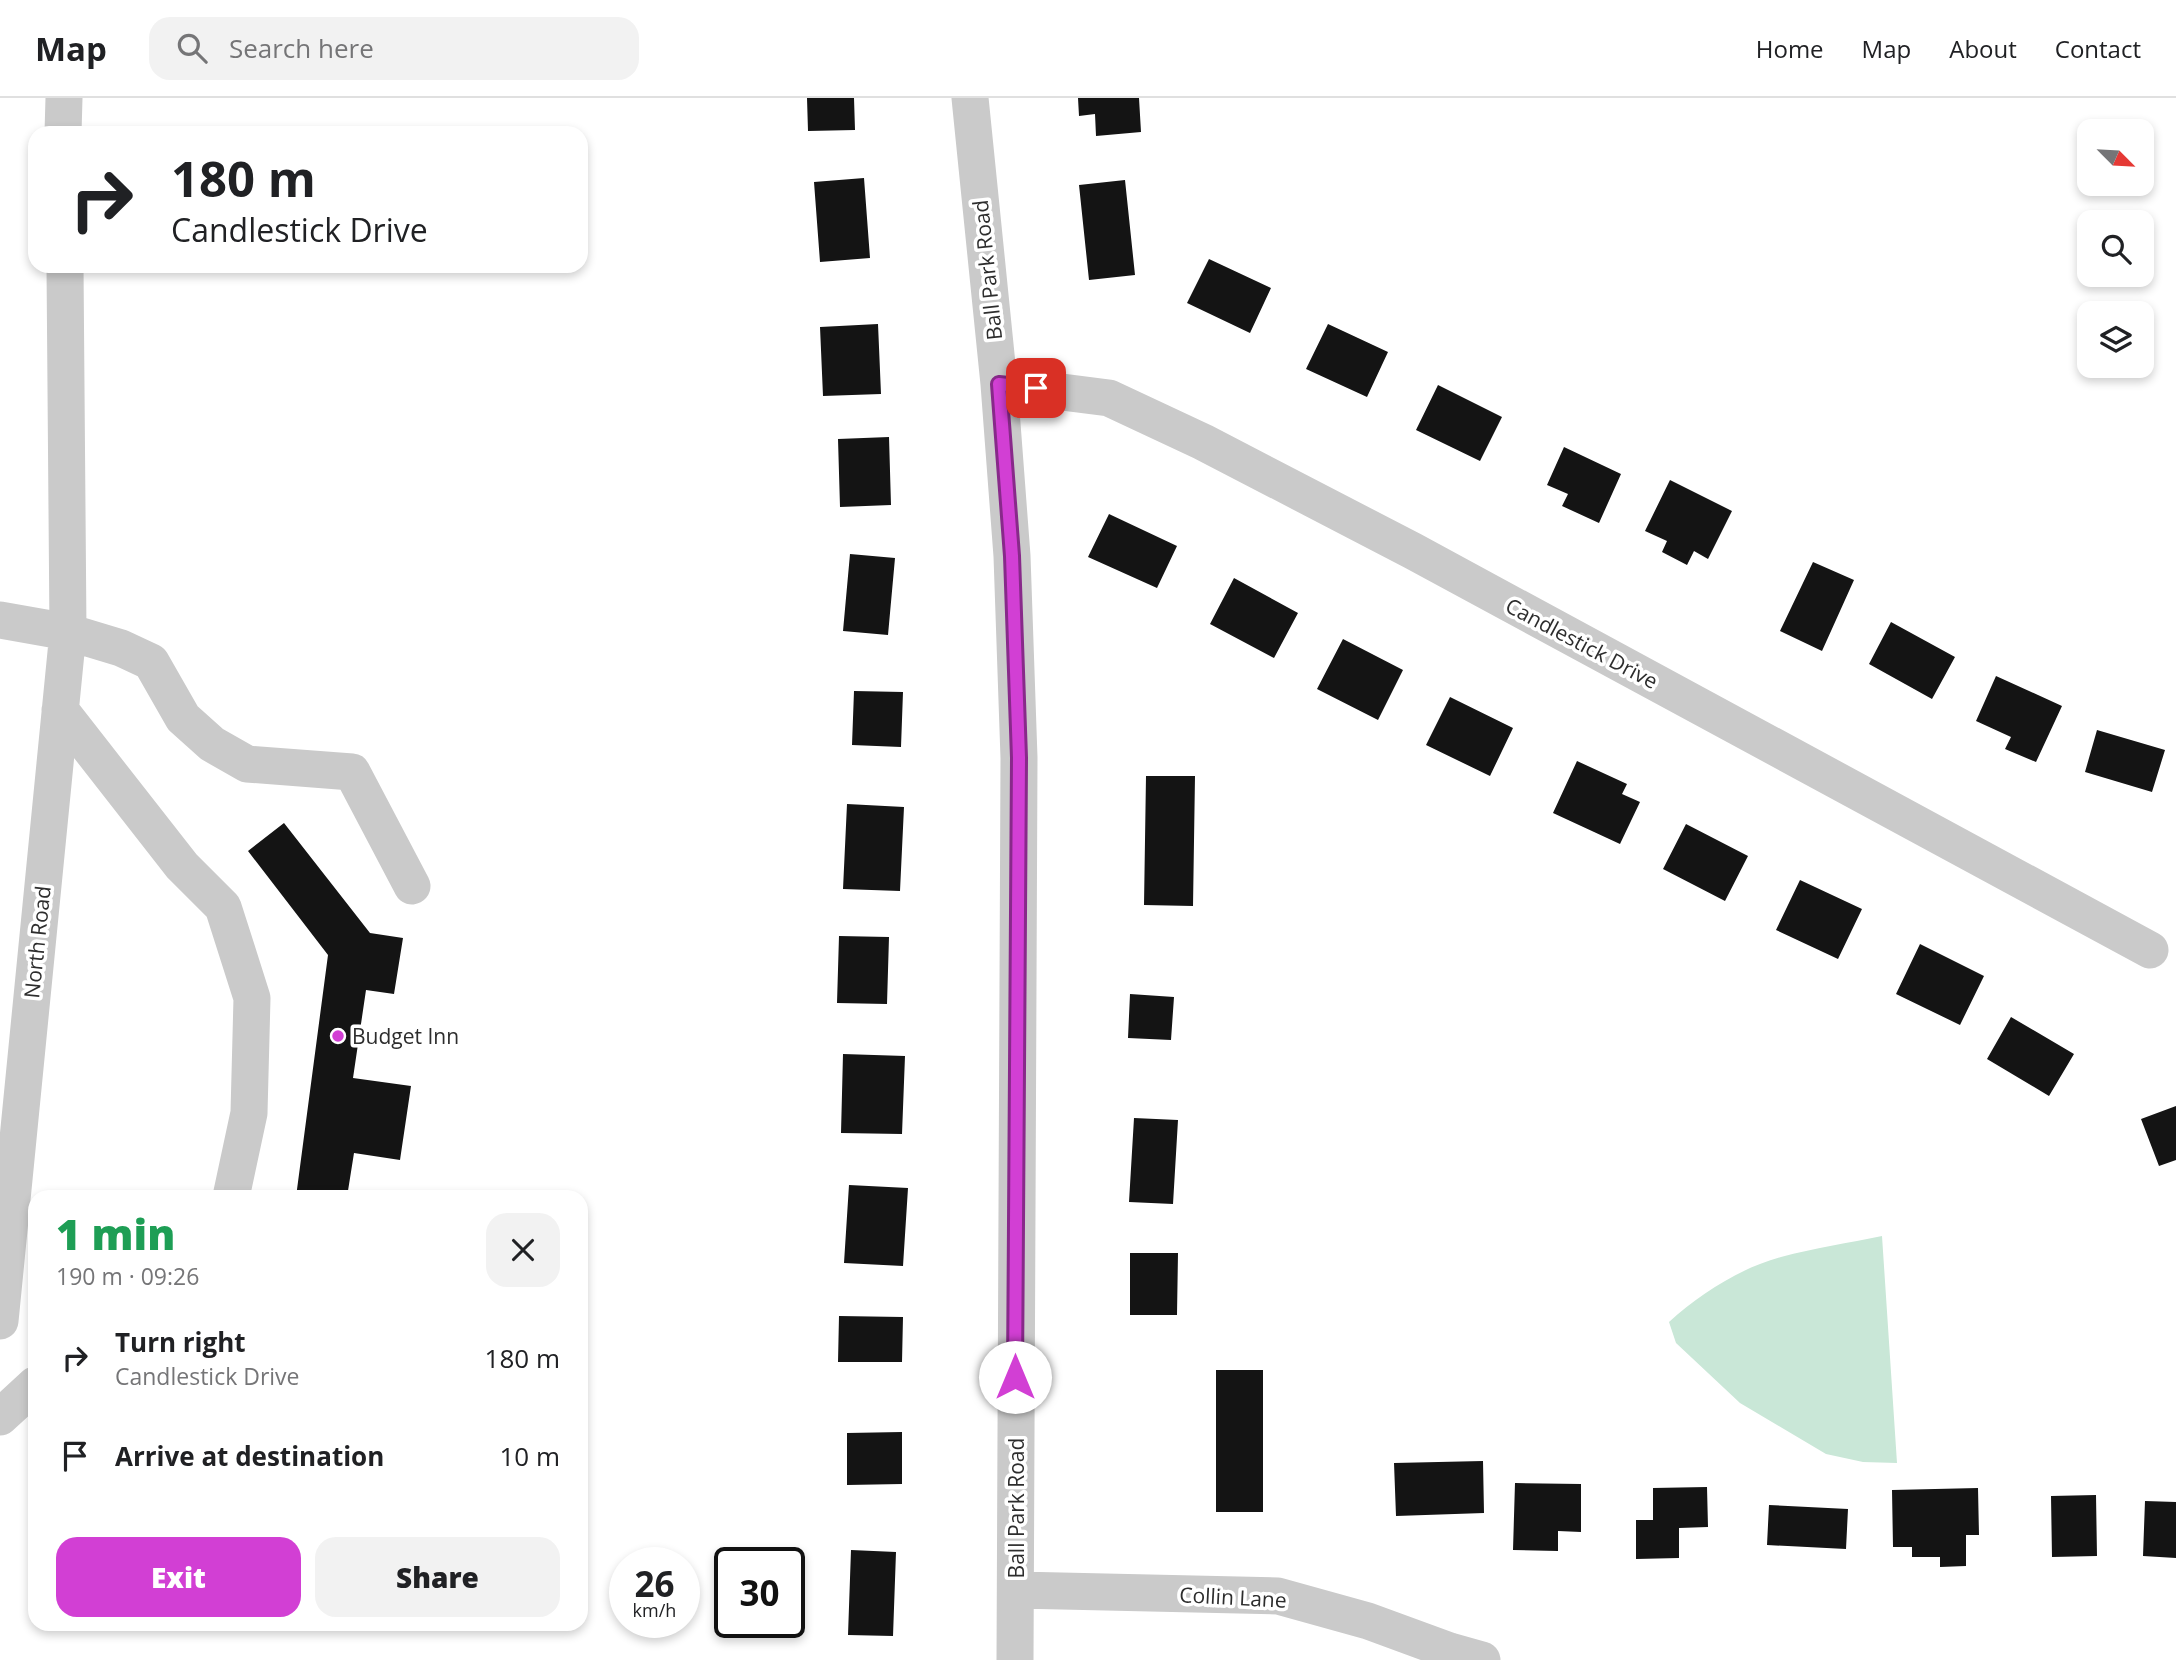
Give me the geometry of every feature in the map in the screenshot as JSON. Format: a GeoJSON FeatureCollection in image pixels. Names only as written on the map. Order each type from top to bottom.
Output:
{"type":"FeatureCollection","features":[{"type":"Feature","properties":{"kind":"street"},"geometry":{"type":"LineString","coordinates":[[63,126],[64,98]]}},
{"type":"Feature","properties":{"kind":"street","name":"Ball Park Road"},"geometry":{"type":"LineString","coordinates":[[970,98],[999,384],[1012,556],[1019,758],[1015,1324],[1016,1660]]}},
{"type":"Feature","properties":{"kind":"street","name":"North Road"},"geometry":{"type":"LineString","coordinates":[[0,1321],[68,632],[65,273]]}},
{"type":"Feature","properties":{"kind":"street","name":"Candlestick Drive"},"geometry":{"type":"LineString","coordinates":[[999,384],[1109,398],[1203,442],[1413,551],[2150,950]]}},
{"type":"Feature","properties":{"kind":"street"},"geometry":{"type":"LineString","coordinates":[[0,620],[68,632],[121,648],[151,662],[183,718],[212,744],[247,764],[352,772],[412,886]]}},
{"type":"Feature","properties":{"kind":"street"},"geometry":{"type":"LineString","coordinates":[[60,710],[182,866],[223,907],[252,999],[249,1113],[232,1190]]}},
{"type":"Feature","properties":{"kind":"street"},"geometry":{"type":"LineString","coordinates":[[0,1417],[28,1391]]}},
{"type":"Feature","properties":{"kind":"street","name":"Collin Lane"},"geometry":{"type":"LineString","coordinates":[[1017,1590],[1278,1595],[1368,1621],[1482,1660]]}},
{"type":"Feature","properties":{"kind":"shaded area"},"geometry":{"type":"Polygon","coordinates":[[[1882,1236],[1897,1463],[1863,1462],[1826,1454],[1740,1403],[1676,1343],[1669,1322],[1707,1292],[1736,1275],[1781,1257],[1882,1236]]]}},
{"type":"Feature","properties":{"kind":"building"},"geometry":{"type":"Polygon","coordinates":[[[807,98],[854,98],[855,130],[808,131],[807,98]]]}},
{"type":"Feature","properties":{"kind":"building"},"geometry":{"type":"Polygon","coordinates":[[[1078,98],[1139,98],[1141,132],[1096,136],[1095,114],[1079,116],[1078,98]]]}},
{"type":"Feature","properties":{"kind":"building"},"geometry":{"type":"Polygon","coordinates":[[[864,178],[870,258],[820,262],[814,182],[864,178]]]}},
{"type":"Feature","properties":{"kind":"building"},"geometry":{"type":"Polygon","coordinates":[[[1125,180],[1135,275],[1089,280],[1079,185],[1125,180]]]}},
{"type":"Feature","properties":{"kind":"building"},"geometry":{"type":"Polygon","coordinates":[[[1209,259],[1271,288],[1250,333],[1187,303],[1209,259]]]}},
{"type":"Feature","properties":{"kind":"building"},"geometry":{"type":"Polygon","coordinates":[[[878,324],[881,394],[823,396],[820,327],[878,324]]]}},
{"type":"Feature","properties":{"kind":"building"},"geometry":{"type":"Polygon","coordinates":[[[1328,324],[1388,352],[1367,397],[1306,369],[1328,324]]]}},
{"type":"Feature","properties":{"kind":"building"},"geometry":{"type":"Polygon","coordinates":[[[1438,385],[1502,417],[1480,461],[1416,430],[1438,385]]]}},
{"type":"Feature","properties":{"kind":"building"},"geometry":{"type":"Polygon","coordinates":[[[889,437],[891,505],[840,507],[838,439],[889,437]]]}},
{"type":"Feature","properties":{"kind":"building"},"geometry":{"type":"Polygon","coordinates":[[[1564,447],[1621,474],[1599,523],[1562,506],[1568,494],[1547,485],[1564,447]]]}},
{"type":"Feature","properties":{"kind":"building"},"geometry":{"type":"Polygon","coordinates":[[[1670,480],[1732,511],[1708,559],[1694,551],[1687,565],[1662,552],[1667,541],[1645,531],[1670,480]]]}},
{"type":"Feature","properties":{"kind":"building"},"geometry":{"type":"Polygon","coordinates":[[[1109,514],[1177,546],[1157,588],[1088,557],[1109,514]]]}},
{"type":"Feature","properties":{"kind":"building"},"geometry":{"type":"Polygon","coordinates":[[[850,554],[895,558],[888,635],[843,631],[850,554]]]}},
{"type":"Feature","properties":{"kind":"building"},"geometry":{"type":"Polygon","coordinates":[[[1813,562],[1854,580],[1822,651],[1780,631],[1813,562]]]}},
{"type":"Feature","properties":{"kind":"building"},"geometry":{"type":"Polygon","coordinates":[[[1234,578],[1298,613],[1274,658],[1210,624],[1234,578]]]}},
{"type":"Feature","properties":{"kind":"building"},"geometry":{"type":"Polygon","coordinates":[[[1891,622],[1955,657],[1932,699],[1869,664],[1891,622]]]}},
{"type":"Feature","properties":{"kind":"building"},"geometry":{"type":"Polygon","coordinates":[[[1343,639],[1403,670],[1378,720],[1317,689],[1343,639]]]}},
{"type":"Feature","properties":{"kind":"building"},"geometry":{"type":"Polygon","coordinates":[[[1996,676],[2062,706],[2036,762],[2005,749],[2011,737],[1976,721],[1996,676]]]}},
{"type":"Feature","properties":{"kind":"building"},"geometry":{"type":"Polygon","coordinates":[[[854,691],[903,692],[901,747],[852,745],[854,691]]]}},
{"type":"Feature","properties":{"kind":"building"},"geometry":{"type":"Polygon","coordinates":[[[1450,697],[1513,728],[1490,776],[1426,745],[1450,697]]]}},
{"type":"Feature","properties":{"kind":"building"},"geometry":{"type":"Polygon","coordinates":[[[2097,730],[2165,750],[2152,792],[2085,772],[2097,730]]]}},
{"type":"Feature","properties":{"kind":"building"},"geometry":{"type":"Polygon","coordinates":[[[1577,761],[1627,784],[1622,794],[1640,802],[1620,844],[1553,813],[1577,761]]]}},
{"type":"Feature","properties":{"kind":"building"},"geometry":{"type":"Polygon","coordinates":[[[1146,776],[1195,776],[1193,906],[1144,905],[1146,776]]]}},
{"type":"Feature","properties":{"kind":"building"},"geometry":{"type":"Polygon","coordinates":[[[847,804],[904,807],[900,891],[843,889],[847,804]]]}},
{"type":"Feature","properties":{"kind":"building","name":"Budget Inn"},"geometry":{"type":"Polygon","coordinates":[[[284,823],[370,933],[403,938],[394,994],[366,990],[353,1078],[411,1086],[400,1160],[354,1153],[348,1190],[297,1190],[328,955],[248,851],[284,823]]]}},
{"type":"Feature","properties":{"kind":"building"},"geometry":{"type":"Polygon","coordinates":[[[1686,824],[1748,856],[1725,901],[1663,869],[1686,824]]]}},
{"type":"Feature","properties":{"kind":"building"},"geometry":{"type":"Polygon","coordinates":[[[1800,880],[1862,909],[1838,959],[1776,930],[1800,880]]]}},
{"type":"Feature","properties":{"kind":"building"},"geometry":{"type":"Polygon","coordinates":[[[839,936],[889,937],[887,1004],[837,1003],[839,936]]]}},
{"type":"Feature","properties":{"kind":"building"},"geometry":{"type":"Polygon","coordinates":[[[1920,944],[1984,976],[1960,1025],[1896,994],[1920,944]]]}},
{"type":"Feature","properties":{"kind":"building"},"geometry":{"type":"Polygon","coordinates":[[[1130,994],[1174,997],[1171,1040],[1128,1038],[1130,994]]]}},
{"type":"Feature","properties":{"kind":"building"},"geometry":{"type":"Polygon","coordinates":[[[2011,1017],[2074,1054],[2049,1096],[1987,1059],[2011,1017]]]}},
{"type":"Feature","properties":{"kind":"building"},"geometry":{"type":"Polygon","coordinates":[[[843,1054],[905,1056],[902,1134],[841,1133],[843,1054]]]}},
{"type":"Feature","properties":{"kind":"building"},"geometry":{"type":"Polygon","coordinates":[[[2176,1106],[2176,1160],[2159,1166],[2141,1119],[2176,1106]]]}},
{"type":"Feature","properties":{"kind":"building"},"geometry":{"type":"Polygon","coordinates":[[[1134,1118],[1178,1120],[1173,1204],[1129,1202],[1134,1118]]]}},
{"type":"Feature","properties":{"kind":"building"},"geometry":{"type":"Polygon","coordinates":[[[849,1185],[908,1188],[903,1266],[844,1263],[849,1185]]]}},
{"type":"Feature","properties":{"kind":"building"},"geometry":{"type":"Polygon","coordinates":[[[1130,1253],[1178,1253],[1177,1315],[1130,1315],[1130,1253]]]}},
{"type":"Feature","properties":{"kind":"building"},"geometry":{"type":"Polygon","coordinates":[[[839,1316],[903,1317],[902,1362],[838,1362],[839,1316]]]}},
{"type":"Feature","properties":{"kind":"building"},"geometry":{"type":"Polygon","coordinates":[[[1216,1370],[1263,1370],[1263,1512],[1216,1512],[1216,1370]]]}},
{"type":"Feature","properties":{"kind":"building"},"geometry":{"type":"Polygon","coordinates":[[[902,1432],[902,1484],[847,1485],[847,1433],[902,1432]]]}},
{"type":"Feature","properties":{"kind":"building"},"geometry":{"type":"Polygon","coordinates":[[[1483,1461],[1484,1513],[1396,1516],[1394,1463],[1483,1461]]]}},
{"type":"Feature","properties":{"kind":"building"},"geometry":{"type":"Polygon","coordinates":[[[1515,1483],[1581,1484],[1581,1532],[1558,1531],[1558,1551],[1513,1550],[1515,1483]]]}},
{"type":"Feature","properties":{"kind":"building"},"geometry":{"type":"Polygon","coordinates":[[[1707,1487],[1708,1527],[1679,1528],[1679,1558],[1636,1559],[1636,1520],[1653,1520],[1653,1488],[1707,1487]]]}},
{"type":"Feature","properties":{"kind":"building"},"geometry":{"type":"Polygon","coordinates":[[[1978,1488],[1979,1535],[1966,1535],[1966,1566],[1940,1567],[1940,1557],[1912,1557],[1912,1547],[1893,1547],[1892,1490],[1978,1488]]]}},
{"type":"Feature","properties":{"kind":"building"},"geometry":{"type":"Polygon","coordinates":[[[2096,1495],[2097,1556],[2052,1557],[2051,1496],[2096,1495]]]}},
{"type":"Feature","properties":{"kind":"building"},"geometry":{"type":"Polygon","coordinates":[[[2145,1501],[2176,1502],[2176,1558],[2143,1556],[2145,1501]]]}},
{"type":"Feature","properties":{"kind":"building"},"geometry":{"type":"Polygon","coordinates":[[[1769,1505],[1848,1509],[1846,1549],[1767,1545],[1769,1505]]]}},
{"type":"Feature","properties":{"kind":"building"},"geometry":{"type":"Polygon","coordinates":[[[851,1550],[896,1552],[893,1636],[848,1635],[851,1550]]]}},
{"type":"Feature","properties":{"kind":"place","name":"Budget Inn"},"geometry":{"type":"Point","coordinates":[338,1036]}},
{"type":"Feature","properties":{"kind":"route"},"geometry":{"type":"LineString","coordinates":[[1015,1377],[1019,758],[1012,556],[999,384],[1036,388]]}}]}
